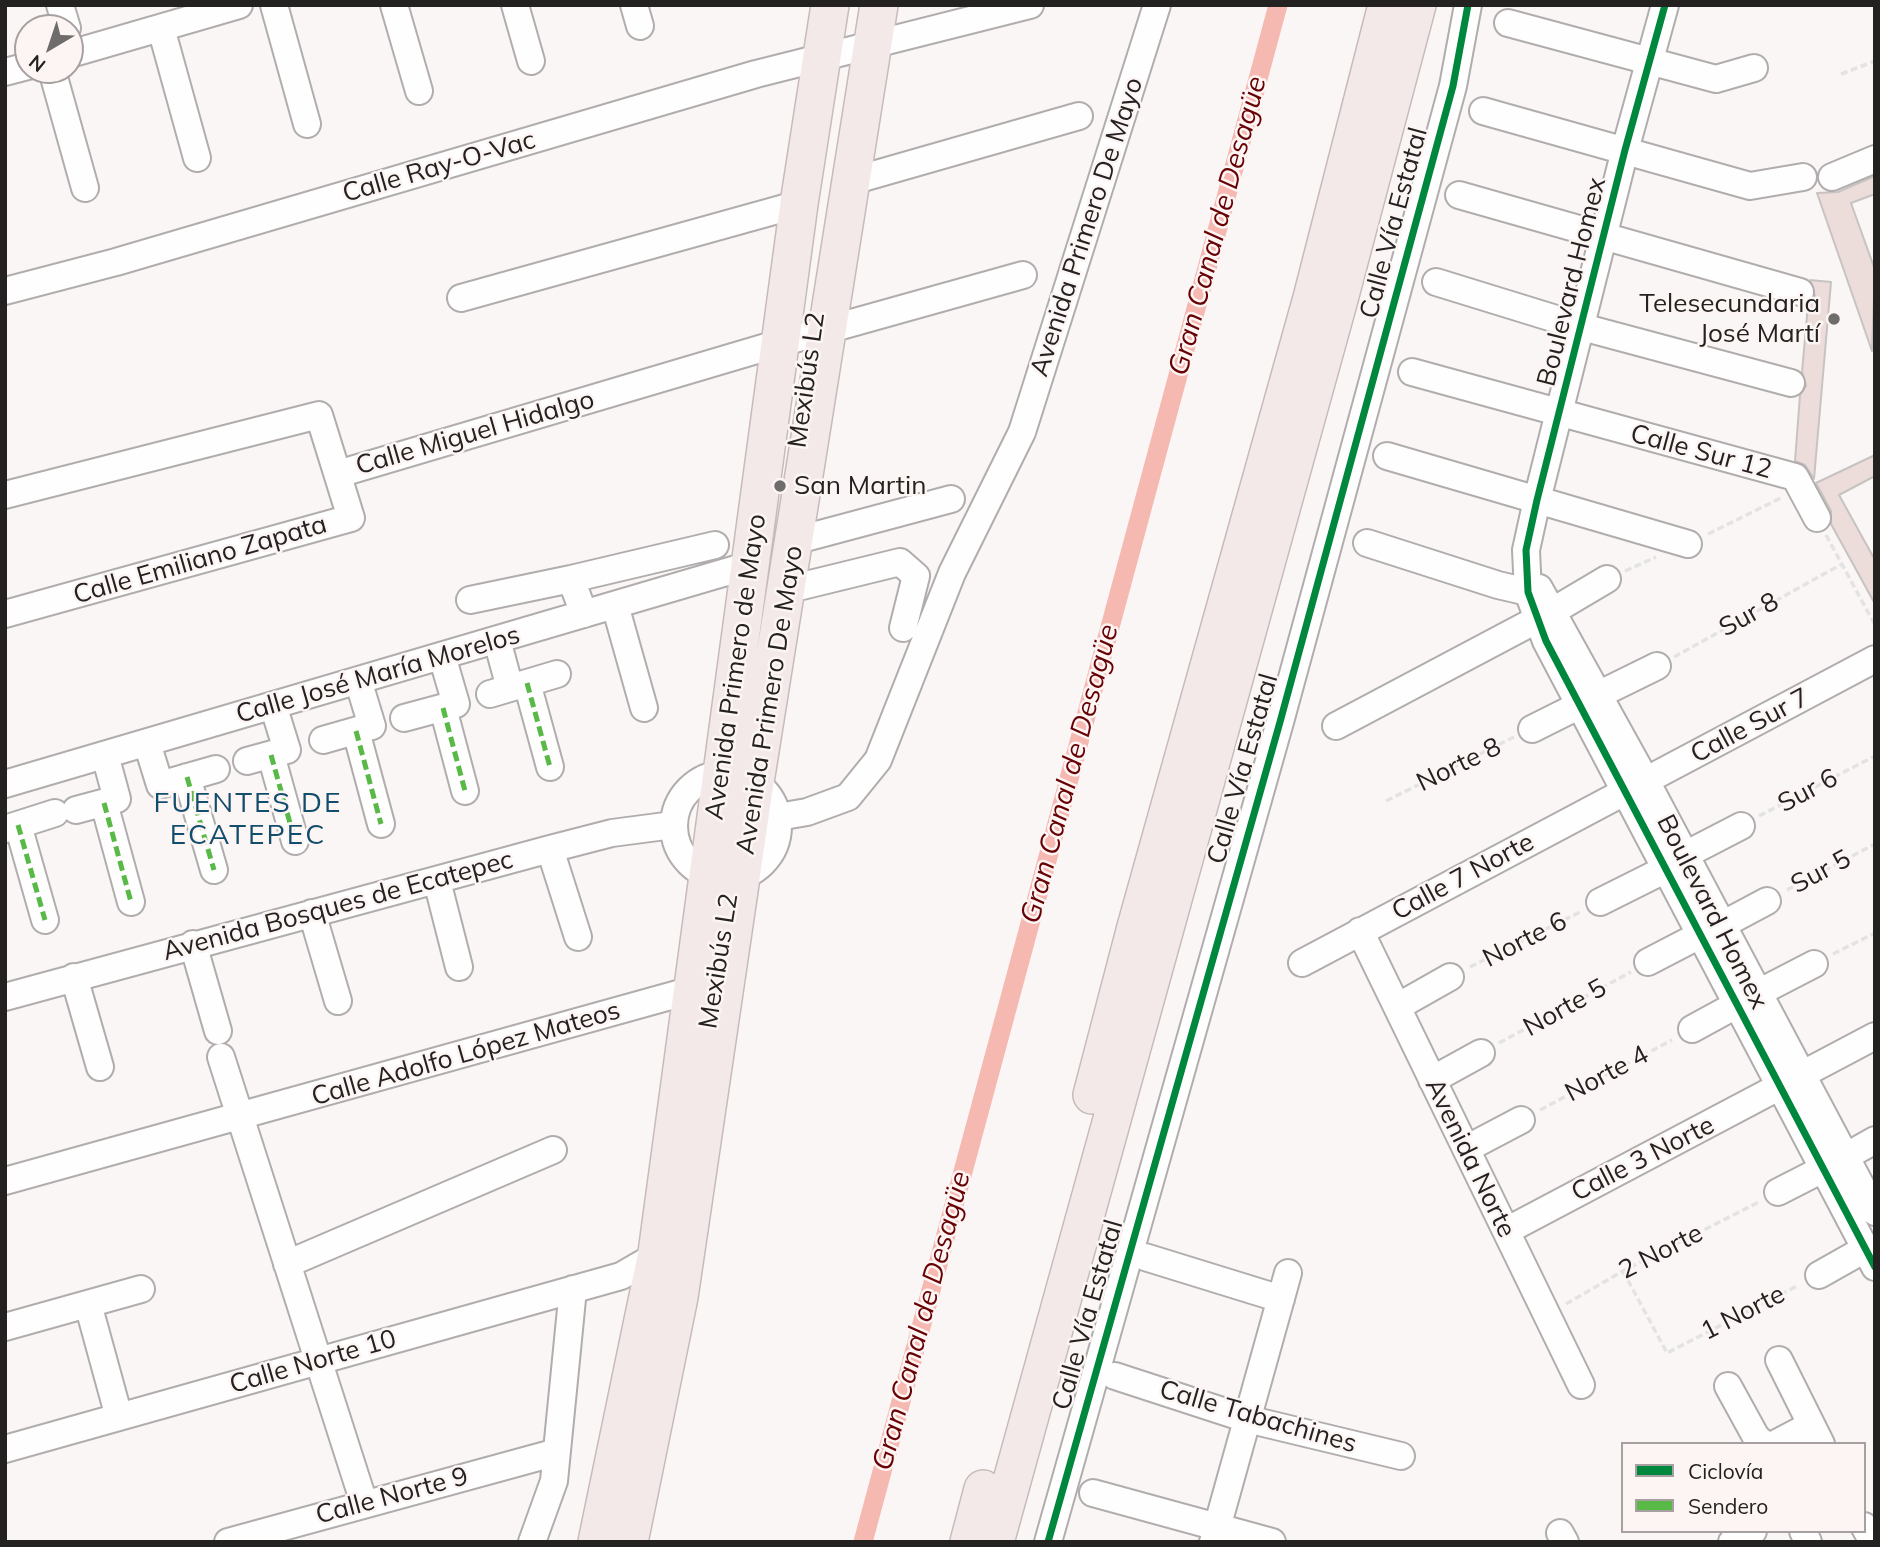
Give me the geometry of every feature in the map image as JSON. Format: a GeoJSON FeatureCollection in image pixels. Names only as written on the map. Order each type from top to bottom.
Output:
{"type":"FeatureCollection","features":[{"type":"Feature","properties":{"kind":"highway","name":"Avenida Primero de Mayo"},"geometry":{"type":"LineString","coordinates":[[739,777],[750,565],[803,337],[799,204],[848,53],[830,5]]}},
{"type":"Feature","properties":{"kind":"highway","name":"Avenida Primero De Mayo"},"geometry":{"type":"LineString","coordinates":[[643,1394],[739,777],[788,583],[794,541],[803,337],[852,181],[848,53],[879,5]]}},
{"type":"Feature","properties":{"kind":"highway"},"geometry":{"type":"LineString","coordinates":[[969,1542],[1136,927],[1312,298],[1387,5]]}},
{"type":"Feature","properties":{"kind":"highway"},"geometry":{"type":"LineString","coordinates":[[995,1542],[1335,317],[1417,5]]}},
{"type":"Feature","properties":{"kind":"highway","name":"Avenida Primero de Mayo"},"geometry":{"type":"LineString","coordinates":[[662,1272],[692,990],[725,876]]}},
{"type":"Feature","properties":{"kind":"highway"},"geometry":{"type":"LineString","coordinates":[[597,1542],[643,1394]]}},
{"type":"Feature","properties":{"kind":"highway"},"geometry":{"type":"LineString","coordinates":[[629,1542],[643,1394]]}},
{"type":"Feature","properties":{"kind":"street"},"geometry":{"type":"LineString","coordinates":[[84,45],[176,18],[239,5]]}},
{"type":"Feature","properties":{"kind":"street"},"geometry":{"type":"LineString","coordinates":[[274,5],[307,124]]}},
{"type":"Feature","properties":{"kind":"street"},"geometry":{"type":"LineString","coordinates":[[394,5],[419,91]]}},
{"type":"Feature","properties":{"kind":"street"},"geometry":{"type":"LineString","coordinates":[[515,5],[531,61]]}},
{"type":"Feature","properties":{"kind":"street","name":"Mexibús L2"},"geometry":{"type":"LineString","coordinates":[[739,777],[803,337],[848,53],[846,5]]}},
{"type":"Feature","properties":{"kind":"street","name":"Mexibús L2"},"geometry":{"type":"LineString","coordinates":[[848,53],[867,5]]}},
{"type":"Feature","properties":{"kind":"street","name":"Calle Ray-O-Vac"},"geometry":{"type":"LineString","coordinates":[[5,291],[116,262],[756,74],[848,53],[1030,5]]}},
{"type":"Feature","properties":{"kind":"street","name":"Avenida Primero De Mayo"},"geometry":{"type":"LineString","coordinates":[[778,817],[807,812],[848,797],[878,760],[952,573],[1022,432],[1157,5]]}},
{"type":"Feature","properties":{"kind":"street","name":"Calle Vía Estatal"},"geometry":{"type":"LineString","coordinates":[[1048,1542],[1280,722],[1453,86],[1468,5]]}},
{"type":"Feature","properties":{"kind":"street","name":"Boulevard Homex"},"geometry":{"type":"LineString","coordinates":[[1667,6],[1625,150],[1606,237],[1537,500],[1526,550],[1531,584],[1589,700],[1834,1163],[1870,1258]]}},
{"type":"Feature","properties":{"kind":"street"},"geometry":{"type":"LineString","coordinates":[[176,18],[197,158]]}},
{"type":"Feature","properties":{"kind":"street"},"geometry":{"type":"LineString","coordinates":[[1508,23],[1716,79],[1754,68]]}},
{"type":"Feature","properties":{"kind":"street"},"geometry":{"type":"LineString","coordinates":[[56,84],[85,188]]}},
{"type":"Feature","properties":{"kind":"street"},"geometry":{"type":"LineString","coordinates":[[1483,111],[1750,186],[1804,177]]}},
{"type":"Feature","properties":{"kind":"street"},"geometry":{"type":"LineString","coordinates":[[852,181],[1079,117]]}},
{"type":"Feature","properties":{"kind":"street"},"geometry":{"type":"LineString","coordinates":[[1832,177],[1875,159]]}},
{"type":"Feature","properties":{"kind":"street"},"geometry":{"type":"LineString","coordinates":[[1459,195],[1800,292]]}},
{"type":"Feature","properties":{"kind":"street"},"geometry":{"type":"LineString","coordinates":[[461,298],[799,204]]}},
{"type":"Feature","properties":{"kind":"street","name":"Calle Miguel Hidalgo"},"geometry":{"type":"LineString","coordinates":[[5,495],[319,415],[338,474],[1023,275]]}},
{"type":"Feature","properties":{"kind":"street"},"geometry":{"type":"LineString","coordinates":[[1436,282],[1582,327],[1791,383]]}},
{"type":"Feature","properties":{"kind":"street","name":"Calle Sur 12"},"geometry":{"type":"LineString","coordinates":[[1412,372],[1795,477],[1817,518]]}},
{"type":"Feature","properties":{"kind":"street"},"geometry":{"type":"LineString","coordinates":[[1387,456],[1688,544]]}},
{"type":"Feature","properties":{"kind":"street","name":"Calle Emiliano Zapata"},"geometry":{"type":"LineString","coordinates":[[5,614],[351,518],[338,474]]}},
{"type":"Feature","properties":{"kind":"street"},"geometry":{"type":"LineString","coordinates":[[794,541],[951,499]]}},
{"type":"Feature","properties":{"kind":"street"},"geometry":{"type":"LineString","coordinates":[[1367,543],[1531,584]]}},
{"type":"Feature","properties":{"kind":"street"},"geometry":{"type":"LineString","coordinates":[[470,600],[715,545]]}},
{"type":"Feature","properties":{"kind":"street"},"geometry":{"type":"LineString","coordinates":[[788,583],[802,586],[900,562],[916,576],[903,628]]}},
{"type":"Feature","properties":{"kind":"street","name":"Calle José María Morelos"},"geometry":{"type":"LineString","coordinates":[[14,782],[750,565]]}},
{"type":"Feature","properties":{"kind":"street"},"geometry":{"type":"LineString","coordinates":[[571,579],[584,614]]}},
{"type":"Feature","properties":{"kind":"street"},"geometry":{"type":"LineString","coordinates":[[1336,726],[1607,579]]}},
{"type":"Feature","properties":{"kind":"street"},"geometry":{"type":"LineString","coordinates":[[615,605],[644,708]]}},
{"type":"Feature","properties":{"kind":"street"},"geometry":{"type":"LineString","coordinates":[[497,640],[509,688],[550,767]]}},
{"type":"Feature","properties":{"kind":"street"},"geometry":{"type":"LineString","coordinates":[[404,718],[457,704],[442,656]]}},
{"type":"Feature","properties":{"kind":"street","name":"Calle Sur 7"},"geometry":{"type":"LineString","coordinates":[[1636,786],[1875,659]]}},
{"type":"Feature","properties":{"kind":"street"},"geometry":{"type":"LineString","coordinates":[[1532,729],[1657,666]]}},
{"type":"Feature","properties":{"kind":"street"},"geometry":{"type":"LineString","coordinates":[[509,688],[557,674]]}},
{"type":"Feature","properties":{"kind":"street"},"geometry":{"type":"LineString","coordinates":[[323,740],[372,726],[358,680]]}},
{"type":"Feature","properties":{"kind":"street"},"geometry":{"type":"LineString","coordinates":[[273,705],[287,750],[259,758],[295,841]]}},
{"type":"Feature","properties":{"kind":"street"},"geometry":{"type":"LineString","coordinates":[[443,708],[465,791]]}},
{"type":"Feature","properties":{"kind":"street"},"geometry":{"type":"LineString","coordinates":[[356,731],[381,824]]}},
{"type":"Feature","properties":{"kind":"street"},"geometry":{"type":"LineString","coordinates":[[147,743],[160,785],[216,769]]}},
{"type":"Feature","properties":{"kind":"street"},"geometry":{"type":"LineString","coordinates":[[37,820],[117,799],[105,755]]}},
{"type":"Feature","properties":{"kind":"street"},"geometry":{"type":"LineString","coordinates":[[187,777],[214,870]]}},
{"type":"Feature","properties":{"kind":"street"},"geometry":{"type":"LineString","coordinates":[[739,777],[774,804],[778,817],[774,846],[756,869],[725,876],[689,863],[677,845],[673,825],[679,800],[697,781],[739,777]]}},
{"type":"Feature","properties":{"kind":"street"},"geometry":{"type":"LineString","coordinates":[[14,782],[37,820],[45,920]]}},
{"type":"Feature","properties":{"kind":"street","name":"Calle 7 Norte"},"geometry":{"type":"LineString","coordinates":[[1302,963],[1636,786]]}},
{"type":"Feature","properties":{"kind":"street"},"geometry":{"type":"LineString","coordinates":[[104,803],[131,902]]}},
{"type":"Feature","properties":{"kind":"street","name":"Avenida Bosques de Ecatepec"},"geometry":{"type":"LineString","coordinates":[[5,997],[193,944],[612,833],[673,825]]}},
{"type":"Feature","properties":{"kind":"street"},"geometry":{"type":"LineString","coordinates":[[1600,902],[1741,826]]}},
{"type":"Feature","properties":{"kind":"street"},"geometry":{"type":"LineString","coordinates":[[550,849],[578,937]]}},
{"type":"Feature","properties":{"kind":"street"},"geometry":{"type":"LineString","coordinates":[[437,881],[459,967]]}},
{"type":"Feature","properties":{"kind":"street"},"geometry":{"type":"LineString","coordinates":[[1648,962],[1767,901]]}},
{"type":"Feature","properties":{"kind":"street"},"geometry":{"type":"LineString","coordinates":[[312,913],[338,1001]]}},
{"type":"Feature","properties":{"kind":"street","name":"Avenida Norte"},"geometry":{"type":"LineString","coordinates":[[1360,931],[1581,1385]]}},
{"type":"Feature","properties":{"kind":"street"},"geometry":{"type":"LineString","coordinates":[[193,944],[239,1117],[364,1503]]}},
{"type":"Feature","properties":{"kind":"street"},"geometry":{"type":"LineString","coordinates":[[1692,1029],[1814,964]]}},
{"type":"Feature","properties":{"kind":"street"},"geometry":{"type":"LineString","coordinates":[[74,977],[100,1067]]}},
{"type":"Feature","properties":{"kind":"street"},"geometry":{"type":"LineString","coordinates":[[1397,1007],[1450,977]]}},
{"type":"Feature","properties":{"kind":"street","name":"Calle Adolfo López Mateos"},"geometry":{"type":"LineString","coordinates":[[5,1181],[692,990]]}},
{"type":"Feature","properties":{"kind":"street","name":"Calle 3 Norte"},"geometry":{"type":"LineString","coordinates":[[1506,1230],[1875,1037]]}},
{"type":"Feature","properties":{"kind":"street"},"geometry":{"type":"LineString","coordinates":[[1432,1080],[1481,1053]]}},
{"type":"Feature","properties":{"kind":"street"},"geometry":{"type":"LineString","coordinates":[[1466,1149],[1521,1120]]}},
{"type":"Feature","properties":{"kind":"street"},"geometry":{"type":"LineString","coordinates":[[1778,1192],[1875,1140]]}},
{"type":"Feature","properties":{"kind":"street"},"geometry":{"type":"LineString","coordinates":[[287,1264],[553,1150]]}},
{"type":"Feature","properties":{"kind":"street","name":"Boulevard Homex"},"geometry":{"type":"LineString","coordinates":[[1834,1163],[1875,1212]]}},
{"type":"Feature","properties":{"kind":"street"},"geometry":{"type":"LineString","coordinates":[[1145,1256],[1281,1299]]}},
{"type":"Feature","properties":{"kind":"street"},"geometry":{"type":"LineString","coordinates":[[1819,1275],[1870,1258]]}},
{"type":"Feature","properties":{"kind":"street"},"geometry":{"type":"LineString","coordinates":[[608,1542],[662,1272]]}},
{"type":"Feature","properties":{"kind":"street"},"geometry":{"type":"LineString","coordinates":[[619,1542],[662,1272]]}},
{"type":"Feature","properties":{"kind":"street","name":"Calle Norte 10"},"geometry":{"type":"LineString","coordinates":[[5,1448],[573,1289],[662,1272]]}},
{"type":"Feature","properties":{"kind":"street"},"geometry":{"type":"LineString","coordinates":[[1215,1535],[1288,1273]]}},
{"type":"Feature","properties":{"kind":"street"},"geometry":{"type":"LineString","coordinates":[[5,1327],[141,1289]]}},
{"type":"Feature","properties":{"kind":"street"},"geometry":{"type":"LineString","coordinates":[[531,1542],[554,1481],[573,1289]]}},
{"type":"Feature","properties":{"kind":"street"},"geometry":{"type":"LineString","coordinates":[[88,1304],[119,1417]]}},
{"type":"Feature","properties":{"kind":"street"},"geometry":{"type":"LineString","coordinates":[[1779,1360],[1816,1434],[1783,1442]]}},
{"type":"Feature","properties":{"kind":"street","name":"Calle Tabachines"},"geometry":{"type":"LineString","coordinates":[[1115,1376],[1248,1419],[1401,1456]]}},
{"type":"Feature","properties":{"kind":"street"},"geometry":{"type":"LineString","coordinates":[[1728,1386],[1756,1437],[1762,1442]]}},
{"type":"Feature","properties":{"kind":"street","name":"Calle Norte 9"},"geometry":{"type":"LineString","coordinates":[[228,1542],[557,1452]]}},
{"type":"Feature","properties":{"kind":"street"},"geometry":{"type":"LineString","coordinates":[[1093,1493],[1215,1535],[1272,1542]]}},
{"type":"Feature","properties":{"kind":"street"},"geometry":{"type":"LineString","coordinates":[[1732,1542],[1749,1533]]}},
{"type":"Feature","properties":{"kind":"path"},"geometry":{"type":"LineString","coordinates":[[1841,74],[1875,61]]}},
{"type":"Feature","properties":{"kind":"path"},"geometry":{"type":"LineString","coordinates":[[1817,518],[1875,625]]}},
{"type":"Feature","properties":{"kind":"path"},"geometry":{"type":"LineString","coordinates":[[1814,964],[1875,933]]}},
{"type":"Feature","properties":{"kind":"building"},"geometry":{"type":"Polygon","coordinates":[[[1875,176],[1875,194],[1851,203],[1875,270],[1872,351],[1817,193],[1838,192],[1875,176]]]}},
{"type":"Feature","properties":{"kind":"building"},"geometry":{"type":"Polygon","coordinates":[[[1810,280],[1831,282],[1814,479],[1805,465],[1795,461],[1800,395],[1806,386],[1802,372],[1808,305],[1815,296],[1810,280]]]}},
{"type":"Feature","properties":{"kind":"building"},"geometry":{"type":"Polygon","coordinates":[[[1875,455],[1875,476],[1839,495],[1875,560],[1875,604],[1831,524],[1831,511],[1816,483],[1875,455]]]}},
{"type":"Feature","properties":{"kind":"waterway","name":"Gran Canal de Desagüe"},"geometry":{"type":"LineString","coordinates":[[863,1542],[1278,5]]}},
{"type":"Feature","properties":{"kind":"marked path"},"geometry":{"type":"LineString","coordinates":[[527,683],[550,767]]}},
{"type":"Feature","properties":{"kind":"marked path"},"geometry":{"type":"LineString","coordinates":[[443,708],[465,791]]}},
{"type":"Feature","properties":{"kind":"marked path"},"geometry":{"type":"LineString","coordinates":[[356,731],[381,824]]}},
{"type":"Feature","properties":{"kind":"marked path"},"geometry":{"type":"LineString","coordinates":[[271,755],[295,841]]}},
{"type":"Feature","properties":{"kind":"marked path"},"geometry":{"type":"LineString","coordinates":[[187,777],[214,870]]}},
{"type":"Feature","properties":{"kind":"marked path"},"geometry":{"type":"LineString","coordinates":[[104,803],[131,902]]}},
{"type":"Feature","properties":{"kind":"marked path"},"geometry":{"type":"LineString","coordinates":[[18,825],[45,920]]}},
{"type":"Feature","properties":{"kind":"cycle path"},"geometry":{"type":"LineString","coordinates":[[1048,1542],[1280,722],[1453,86],[1468,5]]}},
{"type":"Feature","properties":{"kind":"cycle path"},"geometry":{"type":"LineString","coordinates":[[1665,5],[1625,150],[1537,500],[1526,550],[1528,592],[1546,641],[1875,1267]]}},
{"type":"Feature","properties":{"kind":"place","name":"Telesecundaria José Martí"},"geometry":{"type":"Point","coordinates":[1834,319]}},
{"type":"Feature","properties":{"kind":"place","name":"San Martin"},"geometry":{"type":"Point","coordinates":[780,486]}},
{"type":"Feature","properties":{"kind":"district","name":"FUENTES DE ECATEPEC"},"geometry":{"type":"Point","coordinates":[248,820]}}]}
